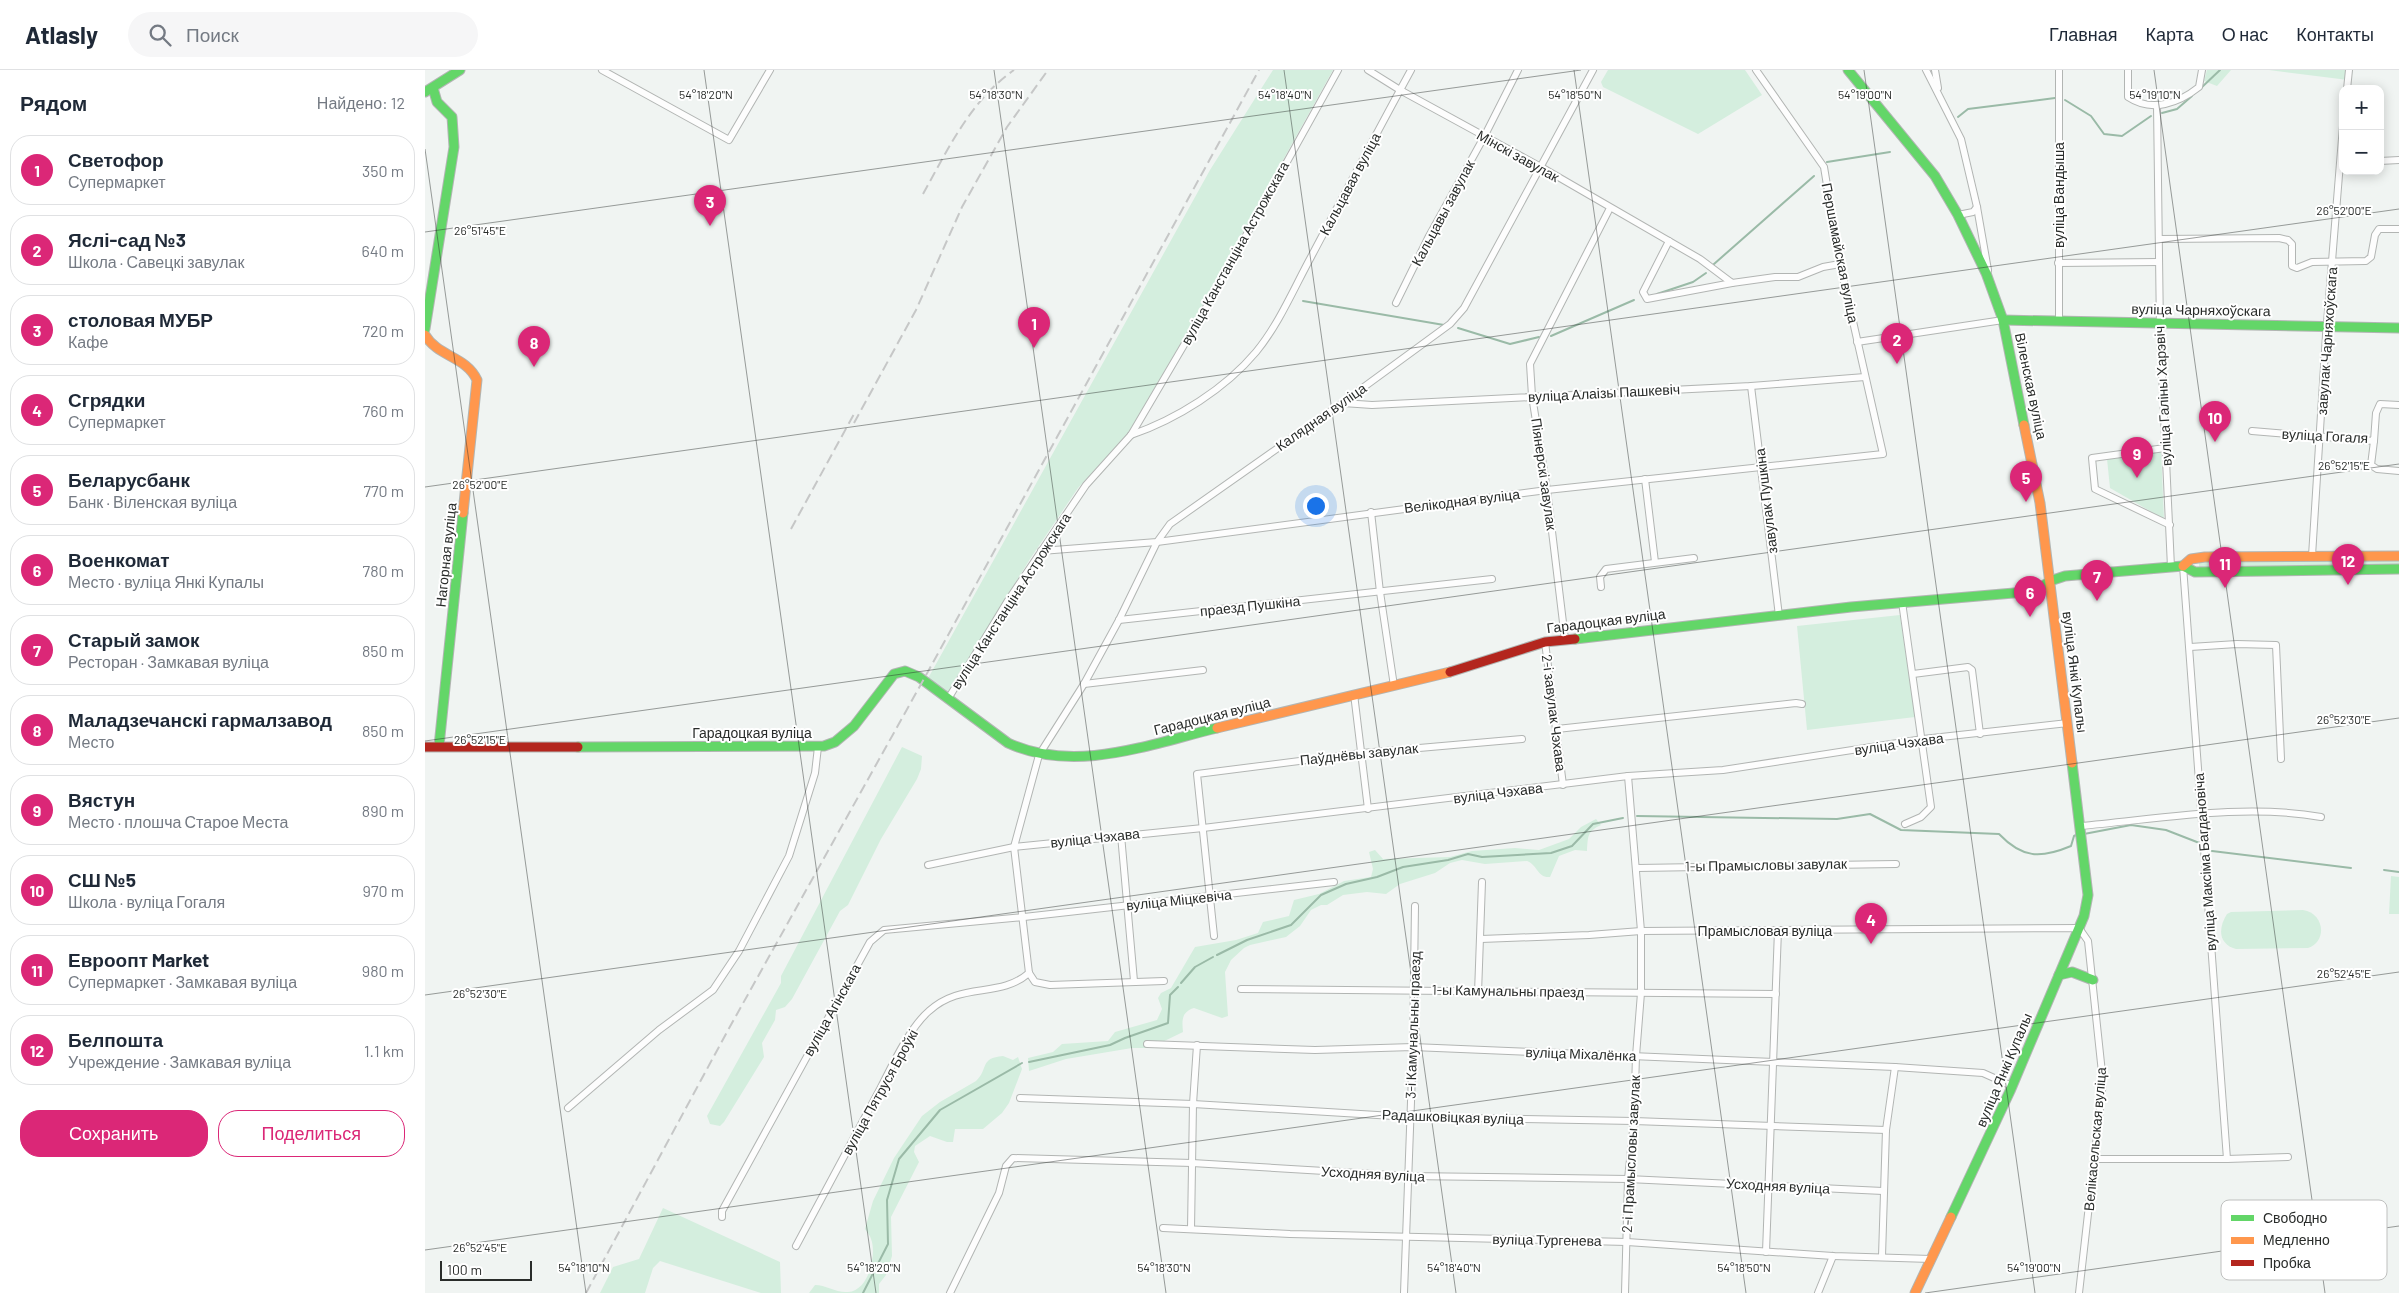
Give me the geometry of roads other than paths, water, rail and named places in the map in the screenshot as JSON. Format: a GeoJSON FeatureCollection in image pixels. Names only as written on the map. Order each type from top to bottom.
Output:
{"type":"FeatureCollection","features":[{"type":"Feature","properties":{"kind":"street"},"geometry":{"type":"LineString","coordinates":[[425,329],[454,147],[452,117],[437,102],[429,90],[460,70]]}},
{"type":"Feature","properties":{"kind":"street"},"geometry":{"type":"LineString","coordinates":[[602,70],[729,140],[769,70]]}},
{"type":"Feature","properties":{"kind":"street","name":"вуліца Канстанціна Астрожскага"},"geometry":{"type":"LineString","coordinates":[[948,699],[1041,551],[1086,485],[1131,435],[1204,311],[1338,70]]}},
{"type":"Feature","properties":{"kind":"street","name":"Мінскі завулак"},"geometry":{"type":"LineString","coordinates":[[1368,70],[1400,90],[1541,167],[1700,259],[1732,282]]}},
{"type":"Feature","properties":{"kind":"street","name":"Кальцавая вуліца"},"geometry":{"type":"LineString","coordinates":[[1289,297],[1411,70]]}},
{"type":"Feature","properties":{"kind":"street","name":"Кальцавы завулак"},"geometry":{"type":"LineString","coordinates":[[1396,303],[1428,238],[1484,137],[1518,70]]}},
{"type":"Feature","properties":{"kind":"street","name":"Калядная вуліца"},"geometry":{"type":"LineString","coordinates":[[1014,847],[1039,755],[1085,684],[1157,542],[1171,524],[1450,324],[1464,308],[1593,70]]}},
{"type":"Feature","properties":{"kind":"street","name":"Першамайская вуліца"},"geometry":{"type":"LineString","coordinates":[[1756,70],[1823,167],[1839,264],[1883,454]]}},
{"type":"Feature","properties":{"kind":"street","name":"Віленская вуліца"},"geometry":{"type":"LineString","coordinates":[[1847,70],[1935,176],[1957,214],[1991,288],[2003,320],[2034,469],[2050,581]]}},
{"type":"Feature","properties":{"kind":"street","name":"Віленская вуліца"},"geometry":{"type":"LineString","coordinates":[[1926,70],[1961,139],[1977,207],[1991,288]]}},
{"type":"Feature","properties":{"kind":"street"},"geometry":{"type":"LineString","coordinates":[[1935,70],[1939,94]]}},
{"type":"Feature","properties":{"kind":"street","name":"вуліца Вандыша"},"geometry":{"type":"LineString","coordinates":[[2059,70],[2059,320]]}},
{"type":"Feature","properties":{"kind":"street"},"geometry":{"type":"LineString","coordinates":[[2128,70],[2128,97],[2138,104],[2157,105],[2184,99],[2199,86],[2202,70]]}},
{"type":"Feature","properties":{"kind":"street"},"geometry":{"type":"LineString","coordinates":[[2347,85],[2349,70]]}},
{"type":"Feature","properties":{"kind":"street","name":"вуліца Галіны Харэвіч"},"geometry":{"type":"LineString","coordinates":[[2157,105],[2160,323],[2171,568]]}},
{"type":"Feature","properties":{"kind":"street"},"geometry":{"type":"LineString","coordinates":[[2384,160],[2399,160]]}},
{"type":"Feature","properties":{"kind":"street","name":"завулак Чарняхоўскага"},"geometry":{"type":"LineString","coordinates":[[2312,556],[2326,327],[2340,175]]}},
{"type":"Feature","properties":{"kind":"street"},"geometry":{"type":"LineString","coordinates":[[1957,214],[1973,212],[1977,207]]}},
{"type":"Feature","properties":{"kind":"street","name":"Піянерскі завулак"},"geometry":{"type":"LineString","coordinates":[[1565,639],[1547,490],[1532,396],[1530,364],[1609,208]]}},
{"type":"Feature","properties":{"kind":"street"},"geometry":{"type":"LineString","coordinates":[[2160,239],[2279,238],[2288,240],[2292,244],[2292,266],[2297,268],[2312,262],[2366,260],[2371,258],[2375,235],[2379,229],[2399,229]]}},
{"type":"Feature","properties":{"kind":"street"},"geometry":{"type":"LineString","coordinates":[[1669,241],[1643,292],[1647,299],[1732,282],[1775,277],[1798,277],[1823,267],[1839,264]]}},
{"type":"Feature","properties":{"kind":"street"},"geometry":{"type":"LineString","coordinates":[[2058,263],[2159,262]]}},
{"type":"Feature","properties":{"kind":"street","name":"вуліца Канстанціна Астрожскага"},"geometry":{"type":"LineString","coordinates":[[1131,435],[1152,428],[1194,404],[1234,375],[1257,351],[1289,297]]}},
{"type":"Feature","properties":{"kind":"street"},"geometry":{"type":"LineString","coordinates":[[1857,342],[2003,320]]}},
{"type":"Feature","properties":{"kind":"street","name":"вуліца Чарняхоўскага"},"geometry":{"type":"LineString","coordinates":[[2003,320],[2399,328]]}},
{"type":"Feature","properties":{"kind":"street","name":"Нагорная вуліца"},"geometry":{"type":"LineString","coordinates":[[425,335],[436,350],[466,363],[474,371],[477,380],[439,746]]}},
{"type":"Feature","properties":{"kind":"street","name":"вуліца Алаізы Пашкевіч"},"geometry":{"type":"LineString","coordinates":[[1342,403],[1372,405],[1751,386],[1865,377]]}},
{"type":"Feature","properties":{"kind":"street","name":"завулак Пушкіна"},"geometry":{"type":"LineString","coordinates":[[1751,386],[1779,616]]}},
{"type":"Feature","properties":{"kind":"street","name":"вуліца Гогаля"},"geometry":{"type":"LineString","coordinates":[[2253,431],[2374,441],[2376,413],[2380,404],[2399,405]]}},
{"type":"Feature","properties":{"kind":"street"},"geometry":{"type":"LineString","coordinates":[[2374,441],[2371,465],[2377,469],[2399,471]]}},
{"type":"Feature","properties":{"kind":"street"},"geometry":{"type":"LineString","coordinates":[[2165,448],[2092,458],[2095,489],[2170,525]]}},
{"type":"Feature","properties":{"kind":"street","name":"Велікодная вуліца"},"geometry":{"type":"LineString","coordinates":[[1041,551],[1157,542],[1547,490],[1883,454]]}},
{"type":"Feature","properties":{"kind":"street"},"geometry":{"type":"LineString","coordinates":[[1645,479],[1655,562]]}},
{"type":"Feature","properties":{"kind":"street"},"geometry":{"type":"LineString","coordinates":[[1371,512],[1380,592],[1394,686]]}},
{"type":"Feature","properties":{"kind":"street"},"geometry":{"type":"LineString","coordinates":[[2399,556],[2205,557],[2191,559],[2183,566],[2195,572],[2399,569]]}},
{"type":"Feature","properties":{"kind":"street"},"geometry":{"type":"LineString","coordinates":[[1601,587],[1600,577],[1606,569],[1694,558]]}},
{"type":"Feature","properties":{"kind":"street","name":"Гарадоцкая вуліца"},"geometry":{"type":"LineString","coordinates":[[425,747],[818,747],[830,744],[849,732],[894,674],[910,672],[1008,743],[1021,750],[1039,755],[1079,758],[1118,752],[1460,670],[1545,642],[1903,602],[2035,590],[2050,581],[2065,576],[2183,566]]}},
{"type":"Feature","properties":{"kind":"street","name":"вуліца Максіма Багдановіча"},"geometry":{"type":"LineString","coordinates":[[2183,566],[2203,813],[2213,984],[2227,1159]]}},
{"type":"Feature","properties":{"kind":"street","name":"праезд Пушкіна"},"geometry":{"type":"LineString","coordinates":[[1119,620],[1492,579]]}},
{"type":"Feature","properties":{"kind":"street","name":"вуліца Янкі Купалы"},"geometry":{"type":"LineString","coordinates":[[1915,1293],[2012,1086],[2079,928],[2088,895],[2050,581]]}},
{"type":"Feature","properties":{"kind":"street"},"geometry":{"type":"LineString","coordinates":[[1903,602],[1931,807],[1921,817],[1905,824]]}},
{"type":"Feature","properties":{"kind":"street","name":"2-і завулак Чэхава"},"geometry":{"type":"LineString","coordinates":[[1545,642],[1563,785]]}},
{"type":"Feature","properties":{"kind":"street"},"geometry":{"type":"LineString","coordinates":[[2190,647],[2276,645],[2281,759]]}},
{"type":"Feature","properties":{"kind":"street"},"geometry":{"type":"LineString","coordinates":[[1913,674],[1968,667],[1972,670],[1980,734]]}},
{"type":"Feature","properties":{"kind":"street"},"geometry":{"type":"LineString","coordinates":[[1085,684],[1203,670]]}},
{"type":"Feature","properties":{"kind":"street"},"geometry":{"type":"LineString","coordinates":[[1355,694],[1368,809]]}},
{"type":"Feature","properties":{"kind":"street"},"geometry":{"type":"LineString","coordinates":[[1557,729],[1731,709],[1802,704]]}},
{"type":"Feature","properties":{"kind":"street","name":"вуліца Чэхава"},"geometry":{"type":"LineString","coordinates":[[928,865],[1014,847],[1368,809],[1628,776],[1723,770],[1923,740],[2068,723]]}},
{"type":"Feature","properties":{"kind":"street","name":"Паўднёвы завулак"},"geometry":{"type":"LineString","coordinates":[[1203,828],[1197,774],[1362,752],[1522,739]]}},
{"type":"Feature","properties":{"kind":"street"},"geometry":{"type":"LineString","coordinates":[[568,1108],[659,1030],[713,990],[739,951],[789,856],[815,774],[818,747]]}},
{"type":"Feature","properties":{"kind":"street","name":"2-і Прамысловы завулак"},"geometry":{"type":"LineString","coordinates":[[1625,1293],[1628,1180],[1634,1121],[1636,1056],[1641,993],[1641,931],[1628,776]]}},
{"type":"Feature","properties":{"kind":"street"},"geometry":{"type":"LineString","coordinates":[[2080,826],[2203,813],[2299,813],[2321,817]]}},
{"type":"Feature","properties":{"kind":"street"},"geometry":{"type":"LineString","coordinates":[[1203,828],[1214,936]]}},
{"type":"Feature","properties":{"kind":"street"},"geometry":{"type":"LineString","coordinates":[[1121,835],[1134,981]]}},
{"type":"Feature","properties":{"kind":"street"},"geometry":{"type":"LineString","coordinates":[[1014,847],[1024,917],[1029,973],[1035,982],[1050,985],[1165,981]]}},
{"type":"Feature","properties":{"kind":"street","name":"1-ы Прамысловы завулак"},"geometry":{"type":"LineString","coordinates":[[1637,868],[1896,864]]}},
{"type":"Feature","properties":{"kind":"street","name":"вуліца Міцкевіча"},"geometry":{"type":"LineString","coordinates":[[1024,917],[1335,882]]}},
{"type":"Feature","properties":{"kind":"street"},"geometry":{"type":"LineString","coordinates":[[1478,993],[1482,882]]}},
{"type":"Feature","properties":{"kind":"street","name":"3-і Камунальны праезд"},"geometry":{"type":"LineString","coordinates":[[1404,1293],[1413,1047],[1415,906]]}},
{"type":"Feature","properties":{"kind":"street","name":"вуліца Агінскага"},"geometry":{"type":"LineString","coordinates":[[722,1217],[722,1211],[869,942],[884,930],[1024,917]]}},
{"type":"Feature","properties":{"kind":"street","name":"Прамысловая вуліца"},"geometry":{"type":"LineString","coordinates":[[1481,939],[1589,936],[1641,931],[2079,928]]}},
{"type":"Feature","properties":{"kind":"street","name":"Велікасельская вуліца"},"geometry":{"type":"LineString","coordinates":[[2079,928],[2088,941],[2103,1082],[2079,1293]]}},
{"type":"Feature","properties":{"kind":"street"},"geometry":{"type":"LineString","coordinates":[[1766,1252],[1778,930]]}},
{"type":"Feature","properties":{"kind":"street"},"geometry":{"type":"LineString","coordinates":[[2059,975],[2072,972],[2093,980]]}},
{"type":"Feature","properties":{"kind":"street","name":"вуліца Пятруся Броўкі"},"geometry":{"type":"LineString","coordinates":[[796,1246],[904,1043],[927,1012],[947,998],[982,988],[1006,987],[1021,980],[1029,973]]}},
{"type":"Feature","properties":{"kind":"street","name":"1-ы Камунальны праезд"},"geometry":{"type":"LineString","coordinates":[[1241,989],[1414,989],[1478,993],[1776,994]]}},
{"type":"Feature","properties":{"kind":"street","name":"вуліца Міхалёнка"},"geometry":{"type":"LineString","coordinates":[[1147,1044],[1315,1050],[1413,1047],[1895,1067],[1983,1073],[2012,1086]]}},
{"type":"Feature","properties":{"kind":"street"},"geometry":{"type":"LineString","coordinates":[[1191,1229],[1193,1104],[1197,1045]]}},
{"type":"Feature","properties":{"kind":"street"},"geometry":{"type":"LineString","coordinates":[[1882,1256],[1886,1130],[1895,1067]]}},
{"type":"Feature","properties":{"kind":"street","name":"Радашковіцкая вуліца"},"geometry":{"type":"LineString","coordinates":[[1020,1098],[1193,1104],[1410,1116],[1634,1121],[1886,1130]]}},
{"type":"Feature","properties":{"kind":"street"},"geometry":{"type":"LineString","coordinates":[[2095,1159],[2288,1157]]}},
{"type":"Feature","properties":{"kind":"street","name":"Усходняя вуліца"},"geometry":{"type":"LineString","coordinates":[[949,1293],[999,1193],[1006,1166],[1013,1158],[1192,1163],[1408,1176],[1628,1180],[1883,1191]]}},
{"type":"Feature","properties":{"kind":"street","name":"вуліца Тургенева"},"geometry":{"type":"LineString","coordinates":[[1163,1228],[1627,1242],[1833,1256],[1931,1259]]}},
{"type":"Feature","properties":{"kind":"street"},"geometry":{"type":"LineString","coordinates":[[1818,1293],[1833,1256]]}},
{"type":"Feature","properties":{"kind":"waterway"},"geometry":{"type":"LineString","coordinates":[[2201,88],[2220,70]]}},
{"type":"Feature","properties":{"kind":"waterway"},"geometry":{"type":"LineString","coordinates":[[2162,113],[2177,109],[2192,96]]}},
{"type":"Feature","properties":{"kind":"waterway"},"geometry":{"type":"LineString","coordinates":[[1958,117],[1968,109],[2055,98]]}},
{"type":"Feature","properties":{"kind":"waterway"},"geometry":{"type":"LineString","coordinates":[[2065,100],[2091,116],[2104,134],[2122,136],[2151,116]]}},
{"type":"Feature","properties":{"kind":"waterway"},"geometry":{"type":"LineString","coordinates":[[1827,162],[1890,152]]}},
{"type":"Feature","properties":{"kind":"waterway"},"geometry":{"type":"LineString","coordinates":[[1714,264],[1814,176]]}},
{"type":"Feature","properties":{"kind":"waterway"},"geometry":{"type":"LineString","coordinates":[[1657,294],[1693,282],[1706,273]]}},
{"type":"Feature","properties":{"kind":"waterway"},"geometry":{"type":"LineString","coordinates":[[1551,336],[1634,300]]}},
{"type":"Feature","properties":{"kind":"waterway"},"geometry":{"type":"LineString","coordinates":[[1303,301],[1444,325]]}},
{"type":"Feature","properties":{"kind":"waterway"},"geometry":{"type":"LineString","coordinates":[[1458,328],[1510,344],[1539,337]]}},
{"type":"Feature","properties":{"kind":"waterway"},"geometry":{"type":"LineString","coordinates":[[1637,816],[1837,819],[1870,814],[1901,830],[1999,834],[2016,848],[2032,854],[2050,853],[2071,846],[2076,835]]}},
{"type":"Feature","properties":{"kind":"waterway"},"geometry":{"type":"LineString","coordinates":[[1217,955],[1247,940],[1291,925],[1321,895],[1346,884],[1377,877],[1403,867],[1448,860],[1468,854],[1482,857],[1551,853],[1572,846],[1593,824],[1623,818]]}},
{"type":"Feature","properties":{"kind":"waterway"},"geometry":{"type":"LineString","coordinates":[[2084,834],[2131,825],[2166,830],[2202,844]]}},
{"type":"Feature","properties":{"kind":"waterway"},"geometry":{"type":"LineString","coordinates":[[2212,851],[2351,868]]}},
{"type":"Feature","properties":{"kind":"waterway"},"geometry":{"type":"LineString","coordinates":[[2384,870],[2399,872]]}},
{"type":"Feature","properties":{"kind":"waterway"},"geometry":{"type":"LineString","coordinates":[[1181,983],[1195,967],[1213,957]]}},
{"type":"Feature","properties":{"kind":"waterway"},"geometry":{"type":"LineString","coordinates":[[1029,1062],[1110,1045],[1168,1023],[1170,995],[1178,987]]}},
{"type":"Feature","properties":{"kind":"waterway"},"geometry":{"type":"LineString","coordinates":[[863,1293],[888,1244],[887,1200],[899,1159],[940,1110],[1022,1063]]}},
{"type":"Feature","properties":{"kind":"railway"},"geometry":{"type":"LineString","coordinates":[[923,194],[951,143],[973,111],[985,96],[1014,70]]}},
{"type":"Feature","properties":{"kind":"railway"},"geometry":{"type":"LineString","coordinates":[[854,423],[916,310],[962,207],[1007,127],[1048,70]]}},
{"type":"Feature","properties":{"kind":"railway"},"geometry":{"type":"LineString","coordinates":[[586,1293],[727,1032],[1259,70]]}},
{"type":"Feature","properties":{"kind":"railway"},"geometry":{"type":"LineString","coordinates":[[791,529],[854,414]]}},
{"type":"Feature","properties":{"kind":"place","name":"столовая МУБР"},"geometry":{"type":"Point","coordinates":[710,226]}},
{"type":"Feature","properties":{"kind":"place","name":"Светофор"},"geometry":{"type":"Point","coordinates":[1034,348]}},
{"type":"Feature","properties":{"kind":"place","name":"Яслі-сад №3"},"geometry":{"type":"Point","coordinates":[1897,364]}},
{"type":"Feature","properties":{"kind":"place","name":"Маладзечанскі гармалзавод"},"geometry":{"type":"Point","coordinates":[534,367]}},
{"type":"Feature","properties":{"kind":"place","name":"СШ №5"},"geometry":{"type":"Point","coordinates":[2215,442]}},
{"type":"Feature","properties":{"kind":"place","name":"Вястун"},"geometry":{"type":"Point","coordinates":[2137,478]}},
{"type":"Feature","properties":{"kind":"place","name":"Беларусбанк"},"geometry":{"type":"Point","coordinates":[2026,502]}},
{"type":"Feature","properties":{"kind":"place","name":"Белпошта"},"geometry":{"type":"Point","coordinates":[2348,585]}},
{"type":"Feature","properties":{"kind":"place","name":"Евроопт Market"},"geometry":{"type":"Point","coordinates":[2225,588]}},
{"type":"Feature","properties":{"kind":"place","name":"Старый замок"},"geometry":{"type":"Point","coordinates":[2097,601]}},
{"type":"Feature","properties":{"kind":"place","name":"Военкомат"},"geometry":{"type":"Point","coordinates":[2030,617]}},
{"type":"Feature","properties":{"kind":"place","name":"Сгрядки"},"geometry":{"type":"Point","coordinates":[1871,944]}}]}
